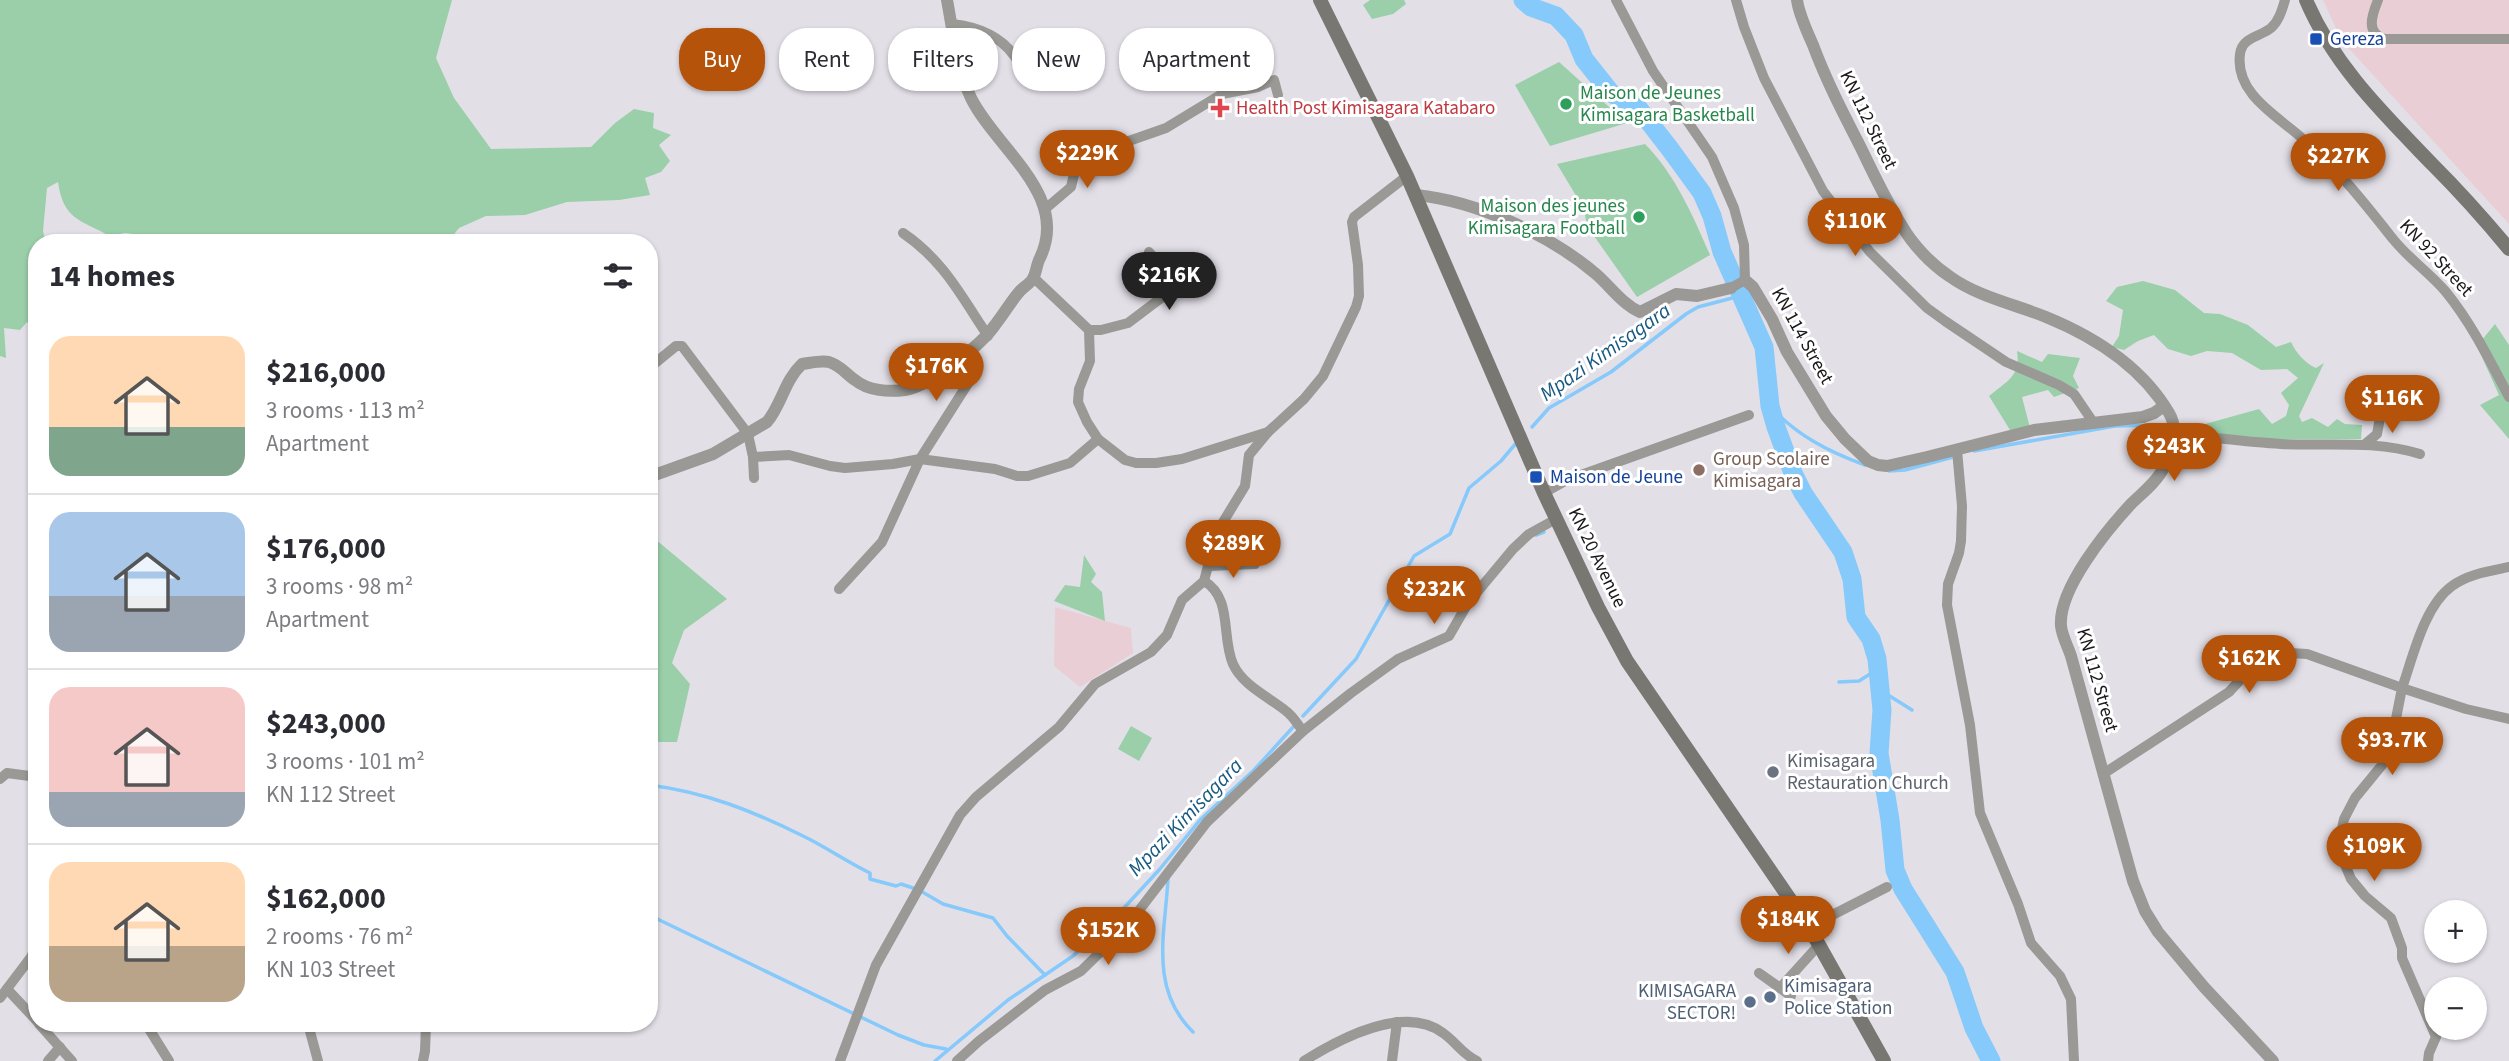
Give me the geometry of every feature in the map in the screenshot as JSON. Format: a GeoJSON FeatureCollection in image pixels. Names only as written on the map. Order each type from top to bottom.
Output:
{"type":"FeatureCollection","features":[{"type":"Feature","properties":{"kind":"main road","name":"KN 20 Avenue"},"geometry":{"type":"LineString","coordinates":[[1320,0],[1416,195],[1544,494],[1627,661],[1809,927],[1884,1061]]}},
{"type":"Feature","properties":{"kind":"main road"},"geometry":{"type":"LineString","coordinates":[[2306,0],[2317,26],[2345,69],[2509,249]]}},
{"type":"Feature","properties":{"kind":"street"},"geometry":{"type":"LineString","coordinates":[[658,474],[699,460],[766,422],[773,415],[789,379],[802,364],[827,361],[840,367],[864,386],[880,391],[907,390],[938,374],[971,351],[988,335],[1019,292],[1034,278],[1046,243],[1047,218],[1041,197],[982,117],[971,97],[957,51],[947,0]]}},
{"type":"Feature","properties":{"kind":"street"},"geometry":{"type":"LineString","coordinates":[[1616,0],[1658,79],[1712,157],[1734,208],[1744,245],[1745,280]]}},
{"type":"Feature","properties":{"kind":"street"},"geometry":{"type":"LineString","coordinates":[[1736,0],[1764,78],[1823,191],[1870,252],[1927,308],[1945,321],[2006,362],[2074,394],[2093,422]]}},
{"type":"Feature","properties":{"kind":"street","name":"KN 112 Street"},"geometry":{"type":"LineString","coordinates":[[1797,0],[1825,75],[1894,212],[1919,248],[1949,276],[1973,291],[2046,317],[2089,337],[2128,363],[2153,390],[2173,422],[2174,434],[2161,472],[2101,539],[2072,584],[2062,613],[2061,628],[2133,881],[2145,911],[2158,932],[2204,987],[2273,1061]]}},
{"type":"Feature","properties":{"kind":"street","name":"KN 92 Street"},"geometry":{"type":"LineString","coordinates":[[2285,0],[2280,16],[2270,29],[2250,38],[2243,45],[2240,54],[2244,81],[2256,101],[2296,132],[2349,184],[2395,242],[2444,289],[2467,319],[2509,397]]}},
{"type":"Feature","properties":{"kind":"street"},"geometry":{"type":"LineString","coordinates":[[2378,0],[2371,19],[2371,27],[2378,37],[2509,39]]}},
{"type":"Feature","properties":{"kind":"street"},"geometry":{"type":"LineString","coordinates":[[952,24],[975,28],[995,37],[1012,53]]}},
{"type":"Feature","properties":{"kind":"street"},"geometry":{"type":"LineString","coordinates":[[1044,210],[1071,187],[1077,162],[1086,156],[1166,128],[1222,94],[1258,87],[1275,80],[1278,95]]}},
{"type":"Feature","properties":{"kind":"street"},"geometry":{"type":"LineString","coordinates":[[840,1061],[876,965],[960,815],[976,797],[1059,727],[1095,684],[1151,652],[1167,635],[1182,600],[1204,581],[1217,532],[1245,486],[1249,455],[1323,376],[1356,307],[1359,279],[1352,227],[1354,217],[1407,176]]}},
{"type":"Feature","properties":{"kind":"street","name":"KN 114 Street"},"geometry":{"type":"LineString","coordinates":[[1416,195],[1462,204],[1517,225],[1574,258],[1595,273],[1630,307],[1640,312],[1676,294],[1712,295],[1745,280],[1754,287],[1787,352],[1826,416],[1868,461],[1887,466],[2034,430],[2143,417],[2164,406]]}},
{"type":"Feature","properties":{"kind":"street"},"geometry":{"type":"LineString","coordinates":[[902,233],[933,256],[957,285],[988,335]]}},
{"type":"Feature","properties":{"kind":"street"},"geometry":{"type":"LineString","coordinates":[[1034,278],[1089,330],[1101,330],[1128,323],[1173,289],[1172,278],[1149,252]]}},
{"type":"Feature","properties":{"kind":"street"},"geometry":{"type":"LineString","coordinates":[[1089,330],[1090,361],[1078,396],[1083,415],[1098,439],[1125,460],[1156,463],[1182,459],[1268,432]]}},
{"type":"Feature","properties":{"kind":"street"},"geometry":{"type":"LineString","coordinates":[[658,361],[676,346],[682,346],[748,434],[754,478]]}},
{"type":"Feature","properties":{"kind":"street"},"geometry":{"type":"LineString","coordinates":[[839,589],[882,542],[920,459],[972,377],[974,362],[971,351]]}},
{"type":"Feature","properties":{"kind":"street"},"geometry":{"type":"LineString","coordinates":[[2364,445],[2377,434],[2382,407]]}},
{"type":"Feature","properties":{"kind":"street"},"geometry":{"type":"LineString","coordinates":[[1544,494],[1567,480],[1749,415]]}},
{"type":"Feature","properties":{"kind":"street"},"geometry":{"type":"LineString","coordinates":[[2174,434],[2281,444],[2399,447],[2420,453]]}},
{"type":"Feature","properties":{"kind":"street"},"geometry":{"type":"LineString","coordinates":[[753,457],[789,455],[845,468],[920,459],[1028,476],[1070,463],[1098,439]]}},
{"type":"Feature","properties":{"kind":"street"},"geometry":{"type":"LineString","coordinates":[[1957,450],[1962,506],[1961,541],[1948,584],[1947,605],[1968,713],[1980,813],[2018,904],[2031,943],[2060,976],[2071,999],[2074,1061]]}},
{"type":"Feature","properties":{"kind":"street"},"geometry":{"type":"LineString","coordinates":[[957,1061],[1045,990],[1081,971],[1127,926],[1207,822],[1303,731],[1391,663],[1449,636],[1468,603],[1513,549],[1529,534],[1556,519]]}},
{"type":"Feature","properties":{"kind":"street"},"geometry":{"type":"LineString","coordinates":[[1209,566],[1255,564]]}},
{"type":"Feature","properties":{"kind":"street"},"geometry":{"type":"LineString","coordinates":[[2428,1061],[2436,1037],[2402,958],[2399,936],[2391,918],[2365,896],[2351,879],[2342,858],[2340,838],[2344,819],[2355,798],[2382,765],[2393,734],[2402,688],[2424,624],[2445,592],[2455,583],[2509,567]]}},
{"type":"Feature","properties":{"kind":"street"},"geometry":{"type":"LineString","coordinates":[[1204,581],[1214,587],[1223,607],[1227,646],[1234,667],[1244,679],[1288,712],[1303,731]]}},
{"type":"Feature","properties":{"kind":"street"},"geometry":{"type":"LineString","coordinates":[[2104,774],[2229,692],[2251,668],[2276,652],[2307,654],[2325,659],[2466,709],[2509,719]]}},
{"type":"Feature","properties":{"kind":"street"},"geometry":{"type":"LineString","coordinates":[[0,779],[7,773],[28,776]]}},
{"type":"Feature","properties":{"kind":"street"},"geometry":{"type":"LineString","coordinates":[[1809,927],[1887,887]]}},
{"type":"Feature","properties":{"kind":"street"},"geometry":{"type":"LineString","coordinates":[[1780,988],[1818,946]]}},
{"type":"Feature","properties":{"kind":"street"},"geometry":{"type":"LineString","coordinates":[[28,961],[3,994],[28,1015]]}},
{"type":"Feature","properties":{"kind":"street"},"geometry":{"type":"LineString","coordinates":[[1759,973],[1791,996]]}},
{"type":"Feature","properties":{"kind":"street"},"geometry":{"type":"LineString","coordinates":[[1304,1061],[1352,1035],[1410,1021],[1443,1032],[1467,1057],[1477,1061]]}},
{"type":"Feature","properties":{"kind":"street"},"geometry":{"type":"LineString","coordinates":[[1392,1061],[1397,1022]]}},
{"type":"Feature","properties":{"kind":"street"},"geometry":{"type":"LineString","coordinates":[[46,1032],[72,1061]]}},
{"type":"Feature","properties":{"kind":"street"},"geometry":{"type":"LineString","coordinates":[[151,1032],[169,1061]]}},
{"type":"Feature","properties":{"kind":"street"},"geometry":{"type":"LineString","coordinates":[[310,1032],[318,1061]]}},
{"type":"Feature","properties":{"kind":"street"},"geometry":{"type":"LineString","coordinates":[[423,1061],[426,1032]]}},
{"type":"Feature","properties":{"kind":"street"},"geometry":{"type":"LineString","coordinates":[[48,1061],[60,1047]]}},
{"type":"Feature","properties":{"kind":"shaded area"},"geometry":{"type":"Polygon","coordinates":[[[2323,0],[2509,0],[2509,224],[2342,41],[2323,0]]]}},
{"type":"Feature","properties":{"kind":"shaded area"},"geometry":{"type":"Polygon","coordinates":[[[1055,607],[1131,628],[1133,653],[1080,687],[1054,666],[1055,607]]]}},
{"type":"Feature","properties":{"kind":"green space"},"geometry":{"type":"Polygon","coordinates":[[[0,0],[452,0],[436,58],[454,98],[491,149],[591,147],[634,109],[654,113],[653,128],[671,135],[659,145],[670,161],[661,172],[645,178],[650,195],[619,200],[567,202],[525,215],[486,216],[459,228],[454,234],[106,234],[82,222],[69,211],[60,194],[58,182],[47,188],[44,234],[28,234],[28,323],[20,330],[4,328],[6,358],[0,356],[0,0]]]}},
{"type":"Feature","properties":{"kind":"green space"},"geometry":{"type":"Polygon","coordinates":[[[1370,0],[1404,0],[1406,4],[1393,14],[1372,19],[1363,5],[1370,0]]]}},
{"type":"Feature","properties":{"kind":"green space","name":"Maison de Jeunes Kimisagara Basketball"},"geometry":{"type":"Polygon","coordinates":[[[1559,62],[1627,123],[1550,146],[1515,85],[1559,62]]]}},
{"type":"Feature","properties":{"kind":"green space","name":"Maison des jeunes Kimisagara Football"},"geometry":{"type":"Polygon","coordinates":[[[1645,144],[1674,182],[1710,255],[1637,297],[1587,226],[1584,209],[1557,164],[1645,144]]]}},
{"type":"Feature","properties":{"kind":"green space"},"geometry":{"type":"Polygon","coordinates":[[[2143,281],[2175,290],[2204,313],[2220,314],[2248,325],[2276,347],[2291,342],[2301,357],[2316,368],[2324,363],[2299,416],[2302,422],[2312,418],[2328,427],[2337,419],[2345,424],[2362,425],[2361,439],[2269,439],[2212,434],[2205,424],[2259,409],[2272,424],[2286,416],[2289,405],[2281,393],[2298,378],[2287,369],[2261,370],[2232,353],[2207,351],[2191,356],[2168,349],[2154,335],[2124,350],[2112,347],[2119,336],[2123,310],[2106,301],[2117,287],[2143,281]]]}},
{"type":"Feature","properties":{"kind":"green space"},"geometry":{"type":"Polygon","coordinates":[[[2495,324],[2509,345],[2509,439],[2480,405],[2499,395],[2477,346],[2495,324]]]}},
{"type":"Feature","properties":{"kind":"green space"},"geometry":{"type":"Polygon","coordinates":[[[2017,351],[2042,362],[2048,354],[2080,358],[2073,376],[2079,388],[2054,397],[2048,390],[2022,397],[2030,428],[2010,430],[1989,396],[2015,372],[2017,351]]]}},
{"type":"Feature","properties":{"kind":"green space"},"geometry":{"type":"Polygon","coordinates":[[[658,542],[727,599],[684,630],[672,663],[690,684],[677,742],[658,742],[658,542]]]}},
{"type":"Feature","properties":{"kind":"green space"},"geometry":{"type":"Polygon","coordinates":[[[1084,555],[1096,574],[1091,582],[1102,592],[1105,621],[1054,601],[1065,585],[1080,587],[1084,555]]]}},
{"type":"Feature","properties":{"kind":"green space"},"geometry":{"type":"Polygon","coordinates":[[[1131,726],[1152,738],[1139,761],[1118,749],[1131,726]]]}},
{"type":"Feature","properties":{"kind":"waterway"},"geometry":{"type":"LineString","coordinates":[[1523,0],[1531,7],[1556,16],[1574,35],[1584,59],[1611,93],[1639,109],[1702,193],[1722,252],[1764,347],[1770,406],[1793,473],[1803,493],[1843,552],[1852,579],[1856,617],[1871,639],[1877,659],[1882,710],[1879,753],[1895,870],[1903,889],[1955,972],[1974,1028],[1991,1061]]}},
{"type":"Feature","properties":{"kind":"waterway","name":"Mpazi Kimisagara"},"geometry":{"type":"LineString","coordinates":[[1532,427],[1549,408],[1611,372],[1686,314],[1698,307],[1740,296]]}},
{"type":"Feature","properties":{"kind":"waterway"},"geometry":{"type":"LineString","coordinates":[[1770,406],[1791,426],[1814,442],[1865,465]]}},
{"type":"Feature","properties":{"kind":"waterway"},"geometry":{"type":"LineString","coordinates":[[1974,451],[2115,426],[2159,425]]}},
{"type":"Feature","properties":{"kind":"waterway","name":"Mpazi Kimisagara"},"geometry":{"type":"LineString","coordinates":[[1303,716],[1356,659],[1414,556],[1450,534],[1469,488],[1501,461],[1517,442]]}},
{"type":"Feature","properties":{"kind":"waterway"},"geometry":{"type":"LineString","coordinates":[[1889,471],[1905,470],[1957,456]]}},
{"type":"Feature","properties":{"kind":"waterway"},"geometry":{"type":"LineString","coordinates":[[1536,535],[1544,532]]}},
{"type":"Feature","properties":{"kind":"waterway"},"geometry":{"type":"LineString","coordinates":[[1839,682],[1859,681],[1878,669]]}},
{"type":"Feature","properties":{"kind":"waterway"},"geometry":{"type":"LineString","coordinates":[[1880,690],[1912,710]]}},
{"type":"Feature","properties":{"kind":"waterway","name":"Mpazi Kimisagara"},"geometry":{"type":"LineString","coordinates":[[935,1061],[1008,1000],[1073,956],[1122,910],[1200,820],[1254,770],[1295,725]]}},
{"type":"Feature","properties":{"kind":"waterway"},"geometry":{"type":"LineString","coordinates":[[658,786],[690,792],[747,811],[820,845],[870,873],[870,879],[896,886],[901,884],[919,890],[943,904],[993,918],[1045,975]]}},
{"type":"Feature","properties":{"kind":"waterway"},"geometry":{"type":"LineString","coordinates":[[1168,879],[1163,940],[1165,979],[1170,998],[1193,1032]]}},
{"type":"Feature","properties":{"kind":"waterway"},"geometry":{"type":"LineString","coordinates":[[658,919],[898,1035],[924,1045],[946,1049]]}},
{"type":"Feature","properties":{"kind":"place","name":"Gereza"},"geometry":{"type":"Point","coordinates":[2316,39]}},
{"type":"Feature","properties":{"kind":"place","name":"Maison de Jeunes Kimisagara Basketball"},"geometry":{"type":"Point","coordinates":[1566,104]}},
{"type":"Feature","properties":{"kind":"place","name":"Health Post Kimisagara Katabaro"},"geometry":{"type":"Point","coordinates":[1220,108]}},
{"type":"Feature","properties":{"kind":"place","name":"Maison des jeunes Kimisagara Football"},"geometry":{"type":"Point","coordinates":[1639,217]}},
{"type":"Feature","properties":{"kind":"place","name":"Group Scolaire Kimisagara"},"geometry":{"type":"Point","coordinates":[1699,470]}},
{"type":"Feature","properties":{"kind":"place","name":"Maison de Jeune"},"geometry":{"type":"Point","coordinates":[1536,477]}},
{"type":"Feature","properties":{"kind":"place","name":"Kimisagara Restauration Church"},"geometry":{"type":"Point","coordinates":[1773,772]}},
{"type":"Feature","properties":{"kind":"place","name":"Kimisagara Police Station"},"geometry":{"type":"Point","coordinates":[1770,997]}},
{"type":"Feature","properties":{"kind":"place","name":"KIMISAGARA SECTOR!"},"geometry":{"type":"Point","coordinates":[1750,1002]}}]}
